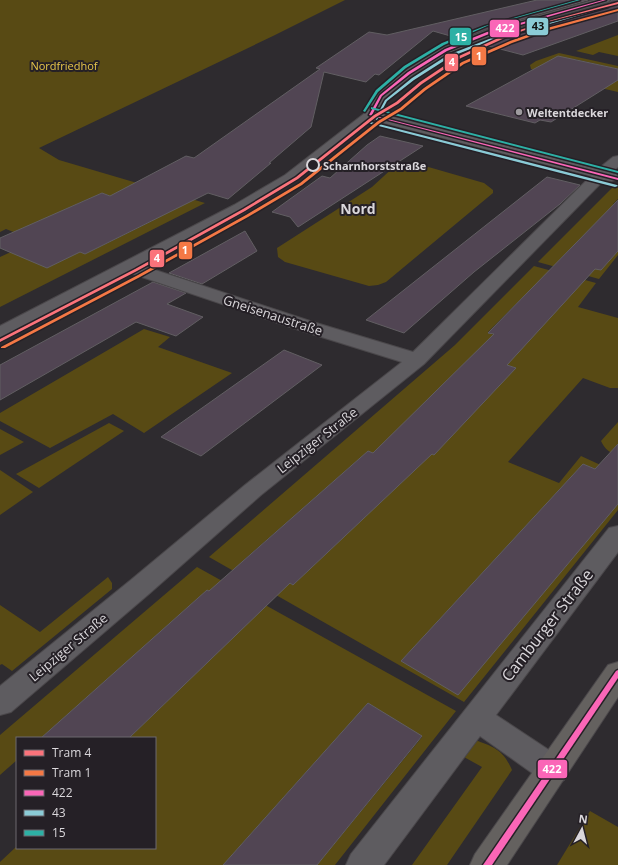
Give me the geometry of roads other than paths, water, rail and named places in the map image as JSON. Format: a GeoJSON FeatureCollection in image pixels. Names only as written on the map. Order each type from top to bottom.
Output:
{"type":"FeatureCollection","features":[{"type":"Feature","properties":{"kind":"main road"},"geometry":{"type":"LineString","coordinates":[[487,865],[618,673]]}},
{"type":"Feature","properties":{"kind":"street"},"geometry":{"type":"LineString","coordinates":[[0,334],[240,208],[290,178],[370,115],[381,96],[409,73],[446,50],[488,33],[605,0]]}},
{"type":"Feature","properties":{"kind":"street"},"geometry":{"type":"LineString","coordinates":[[370,115],[618,179]]}},
{"type":"Feature","properties":{"kind":"street","name":"Leipziger Straße"},"geometry":{"type":"LineString","coordinates":[[0,703],[152,577],[253,490],[417,360],[601,174],[618,160]]}},
{"type":"Feature","properties":{"kind":"street","name":"Gneisenaustraße"},"geometry":{"type":"LineString","coordinates":[[129,267],[306,326],[417,360]]}},
{"type":"Feature","properties":{"kind":"street","name":"Camburger Straße"},"geometry":{"type":"LineString","coordinates":[[363,865],[618,534]]}},
{"type":"Feature","properties":{"kind":"street"},"geometry":{"type":"LineString","coordinates":[[476,717],[553,770]]}},
{"type":"Feature","properties":{"kind":"tram line","name":"4"},"geometry":{"type":"LineString","coordinates":[[0,341],[136,270],[244,210],[297,178],[375,116],[397,103],[421,83],[460,57],[508,35],[546,22],[618,3]]}},
{"type":"Feature","properties":{"kind":"tram line","name":"1"},"geometry":{"type":"LineString","coordinates":[[3,347],[139,276],[301,184],[379,122],[401,109],[425,89],[463,63],[511,42],[548,29],[618,10]]}},
{"type":"Feature","properties":{"kind":"place","name":"Weltentdecker"},"geometry":{"type":"Point","coordinates":[519,112]}},
{"type":"Feature","properties":{"kind":"place","name":"Scharnhorststraße"},"geometry":{"type":"Point","coordinates":[313,165]}},
{"type":"Feature","properties":{"kind":"district","name":"Nord"},"geometry":{"type":"Point","coordinates":[358,208]}},
{"type":"Feature","properties":{"kind":"park label","name":"Nordfriedhof"},"geometry":{"type":"Point","coordinates":[64,65]}}]}
